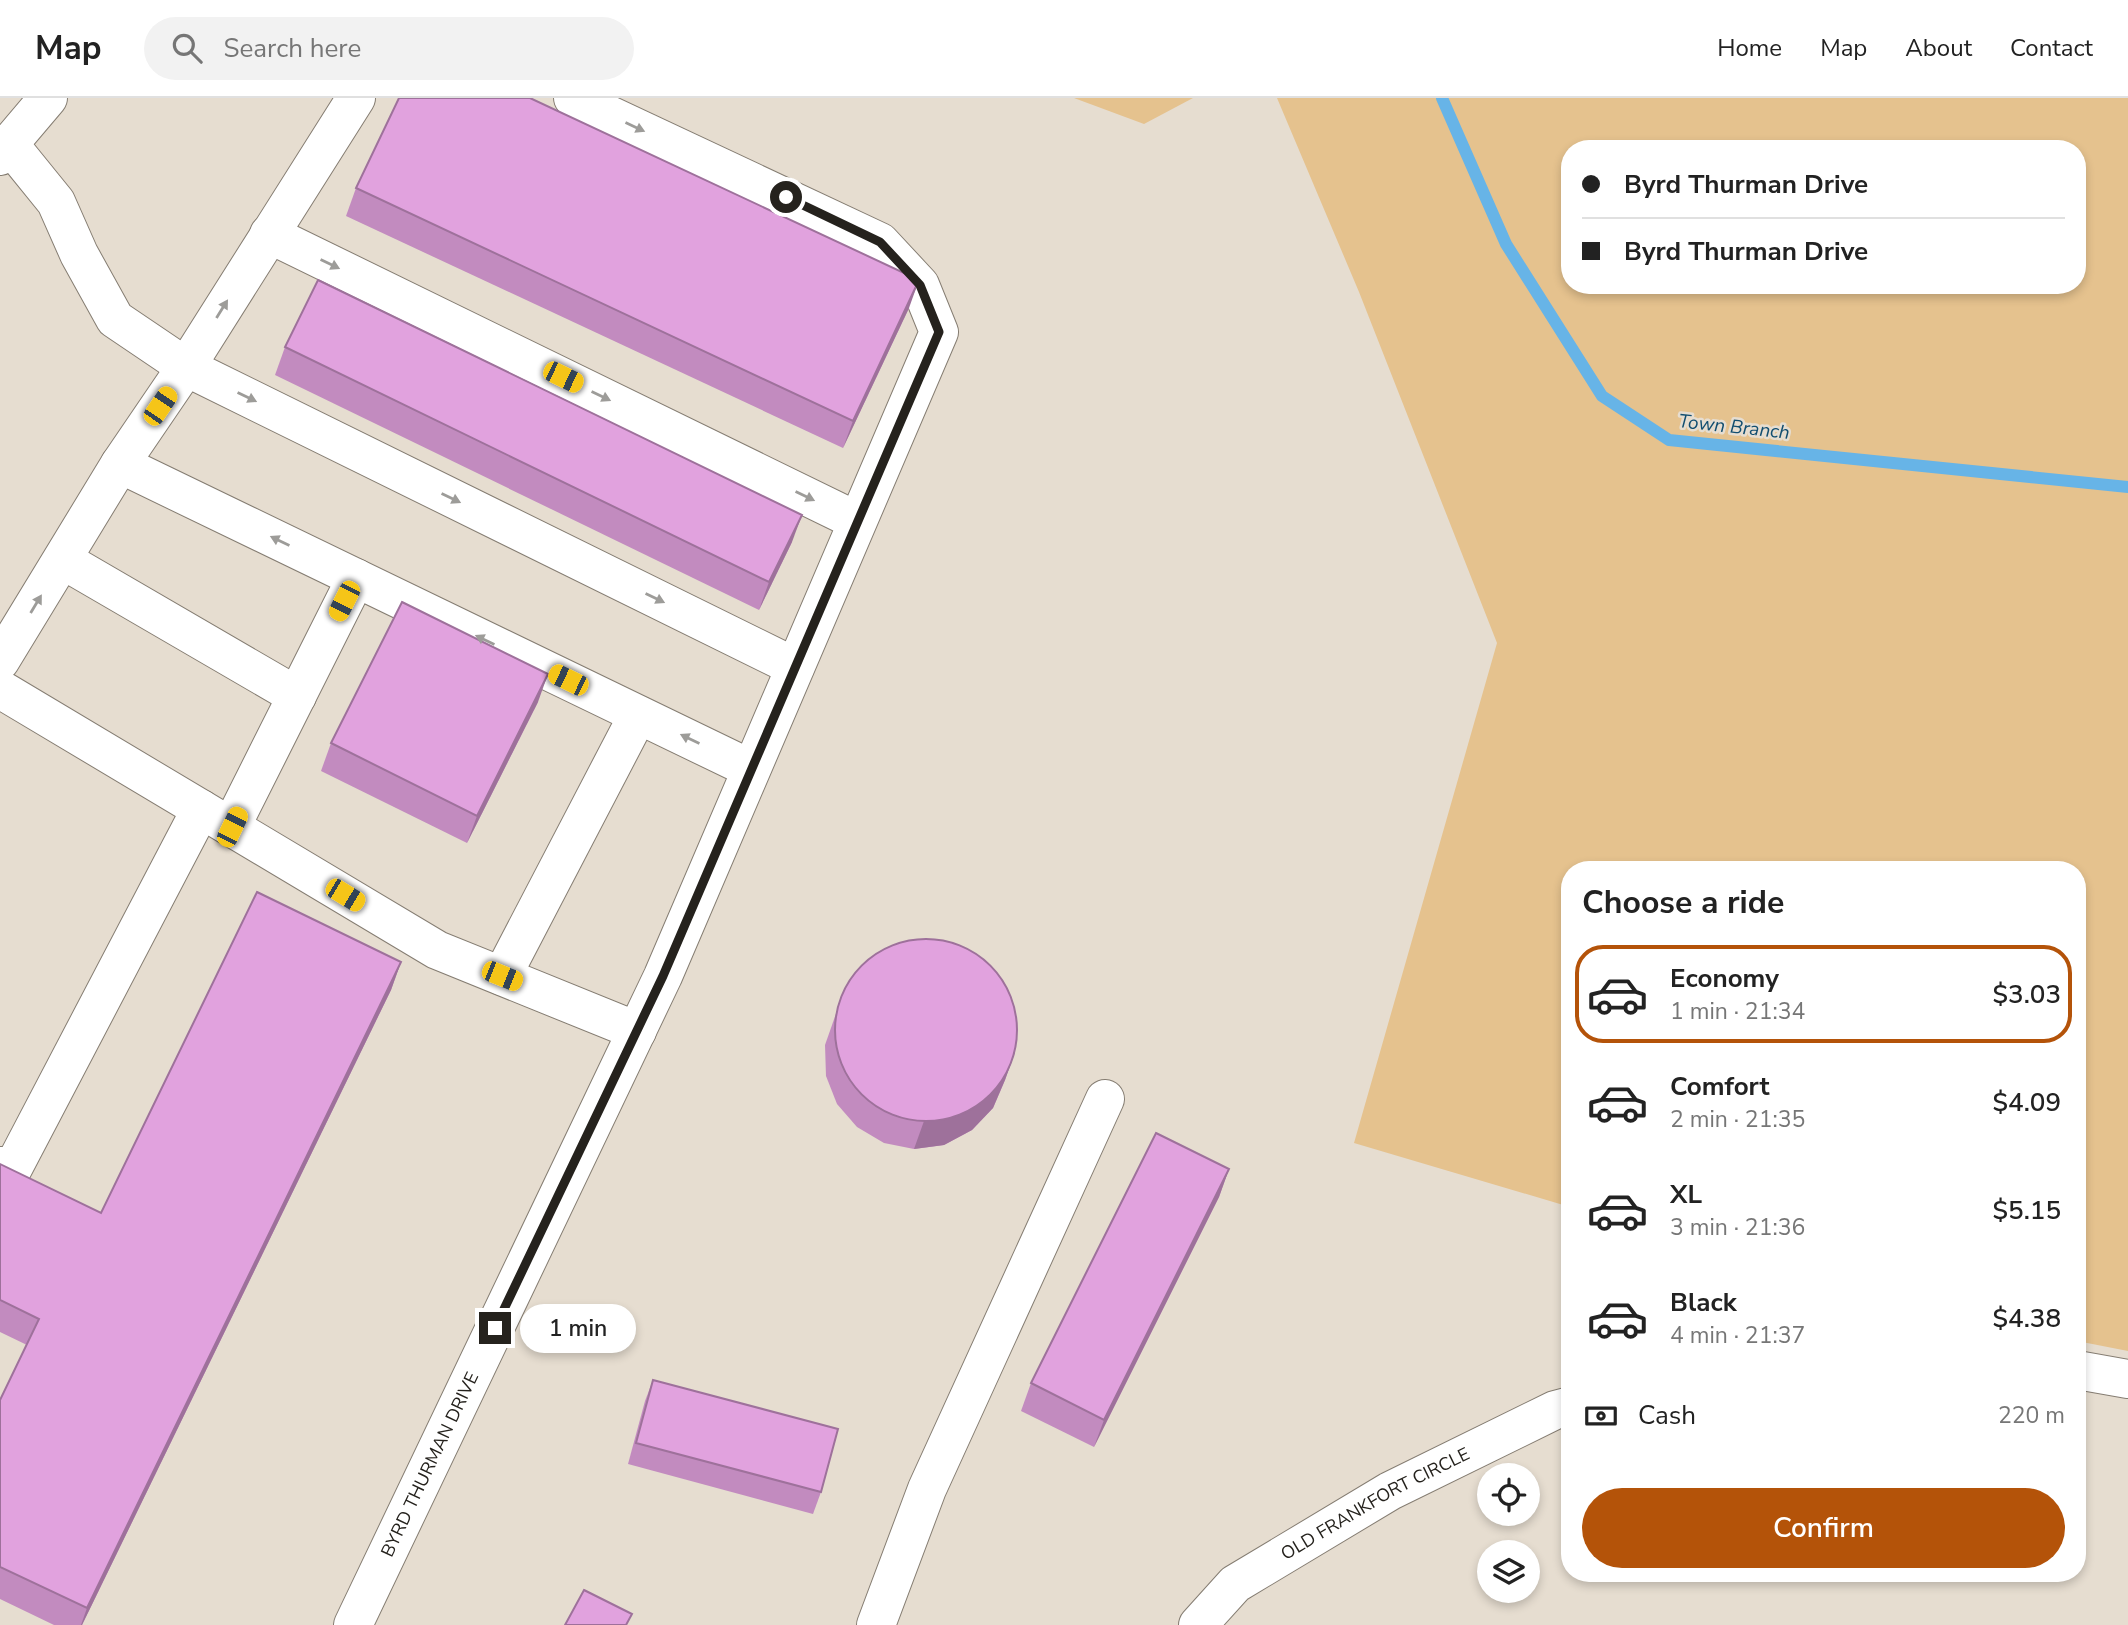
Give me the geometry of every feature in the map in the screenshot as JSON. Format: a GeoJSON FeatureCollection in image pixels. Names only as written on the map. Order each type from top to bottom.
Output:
{"type":"FeatureCollection","features":[{"type":"Feature","properties":{"kind":"street"},"geometry":{"type":"LineString","coordinates":[[48,98],[5,150],[56,202],[79,254],[115,319],[186,367],[795,667]]}},
{"type":"Feature","properties":{"kind":"street"},"geometry":{"type":"LineString","coordinates":[[0,661],[120,464],[186,367],[356,98]]}},
{"type":"Feature","properties":{"kind":"street","name":"BYRD THURMAN DRIVE"},"geometry":{"type":"LineString","coordinates":[[353,1625],[663,976],[939,332],[920,285],[880,242],[573,98]]}},
{"type":"Feature","properties":{"kind":"street"},"geometry":{"type":"LineString","coordinates":[[269,234],[857,521]]}},
{"type":"Feature","properties":{"kind":"street"},"geometry":{"type":"LineString","coordinates":[[120,464],[751,769]]}},
{"type":"Feature","properties":{"kind":"street"},"geometry":{"type":"LineString","coordinates":[[63,560],[297,696]]}},
{"type":"Feature","properties":{"kind":"street"},"geometry":{"type":"LineString","coordinates":[[0,1166],[11,1172],[216,818],[297,696],[356,578]]}},
{"type":"Feature","properties":{"kind":"street"},"geometry":{"type":"LineString","coordinates":[[0,688],[437,950],[637,1031]]}},
{"type":"Feature","properties":{"kind":"street"},"geometry":{"type":"LineString","coordinates":[[502,976],[638,715]]}},
{"type":"Feature","properties":{"kind":"street"},"geometry":{"type":"LineString","coordinates":[[876,1625],[927,1489],[1105,1099]]}},
{"type":"Feature","properties":{"kind":"street"},"geometry":{"type":"LineString","coordinates":[[2086,1372],[2128,1379]]}},
{"type":"Feature","properties":{"kind":"street","name":"OLD FRANKFORT CIRCLE"},"geometry":{"type":"LineString","coordinates":[[1198,1625],[1235,1584],[1390,1491],[1561,1408]]}},
{"type":"Feature","properties":{"kind":"shaded area"},"geometry":{"type":"Polygon","coordinates":[[[1074,98],[1193,98],[1144,124],[1074,98]]]}},
{"type":"Feature","properties":{"kind":"shaded area"},"geometry":{"type":"Polygon","coordinates":[[[1277,98],[2128,98],[2128,1351],[2086,1343],[2086,861],[1561,861],[1561,1204],[1354,1143],[1497,643],[1359,292],[1277,98]]]}},
{"type":"Feature","properties":{"kind":"building"},"geometry":{"type":"Polygon","coordinates":[[[399,98],[530,98],[919,280],[853,421],[356,188],[399,98]]]}},
{"type":"Feature","properties":{"kind":"building"},"geometry":{"type":"Polygon","coordinates":[[[318,280],[802,515],[769,582],[285,347],[318,280]]]}},
{"type":"Feature","properties":{"kind":"building"},"geometry":{"type":"Polygon","coordinates":[[[402,602],[548,674],[477,816],[331,743],[402,602]]]}},
{"type":"Feature","properties":{"kind":"building"},"geometry":{"type":"Polygon","coordinates":[[[257,892],[401,962],[87,1608],[0,1567],[0,1400],[39,1319],[0,1300],[0,1164],[101,1213],[257,892]]]}},
{"type":"Feature","properties":{"kind":"building"},"geometry":{"type":"Polygon","coordinates":[[[926,939],[961,946],[990,966],[1010,995],[1017,1030],[1010,1065],[990,1094],[961,1114],[926,1121],[891,1114],[862,1094],[842,1065],[835,1030],[842,995],[862,966],[891,946],[926,939]]]}},
{"type":"Feature","properties":{"kind":"building"},"geometry":{"type":"Polygon","coordinates":[[[1156,1133],[1229,1169],[1104,1420],[1031,1383],[1156,1133]]]}},
{"type":"Feature","properties":{"kind":"building"},"geometry":{"type":"Polygon","coordinates":[[[653,1380],[838,1429],[821,1492],[636,1443],[653,1380]]]}},
{"type":"Feature","properties":{"kind":"building"},"geometry":{"type":"Polygon","coordinates":[[[584,1590],[632,1614],[626,1625],[565,1625],[584,1590]]]}},
{"type":"Feature","properties":{"kind":"waterway","name":"Town Branch"},"geometry":{"type":"LineString","coordinates":[[1442,98],[1506,244],[1602,396],[1669,440],[2128,487]]}},
{"type":"Feature","properties":{"kind":"route"},"geometry":{"type":"LineString","coordinates":[[495,1328],[663,976],[939,332],[920,285],[880,242],[786,197]]}}]}
